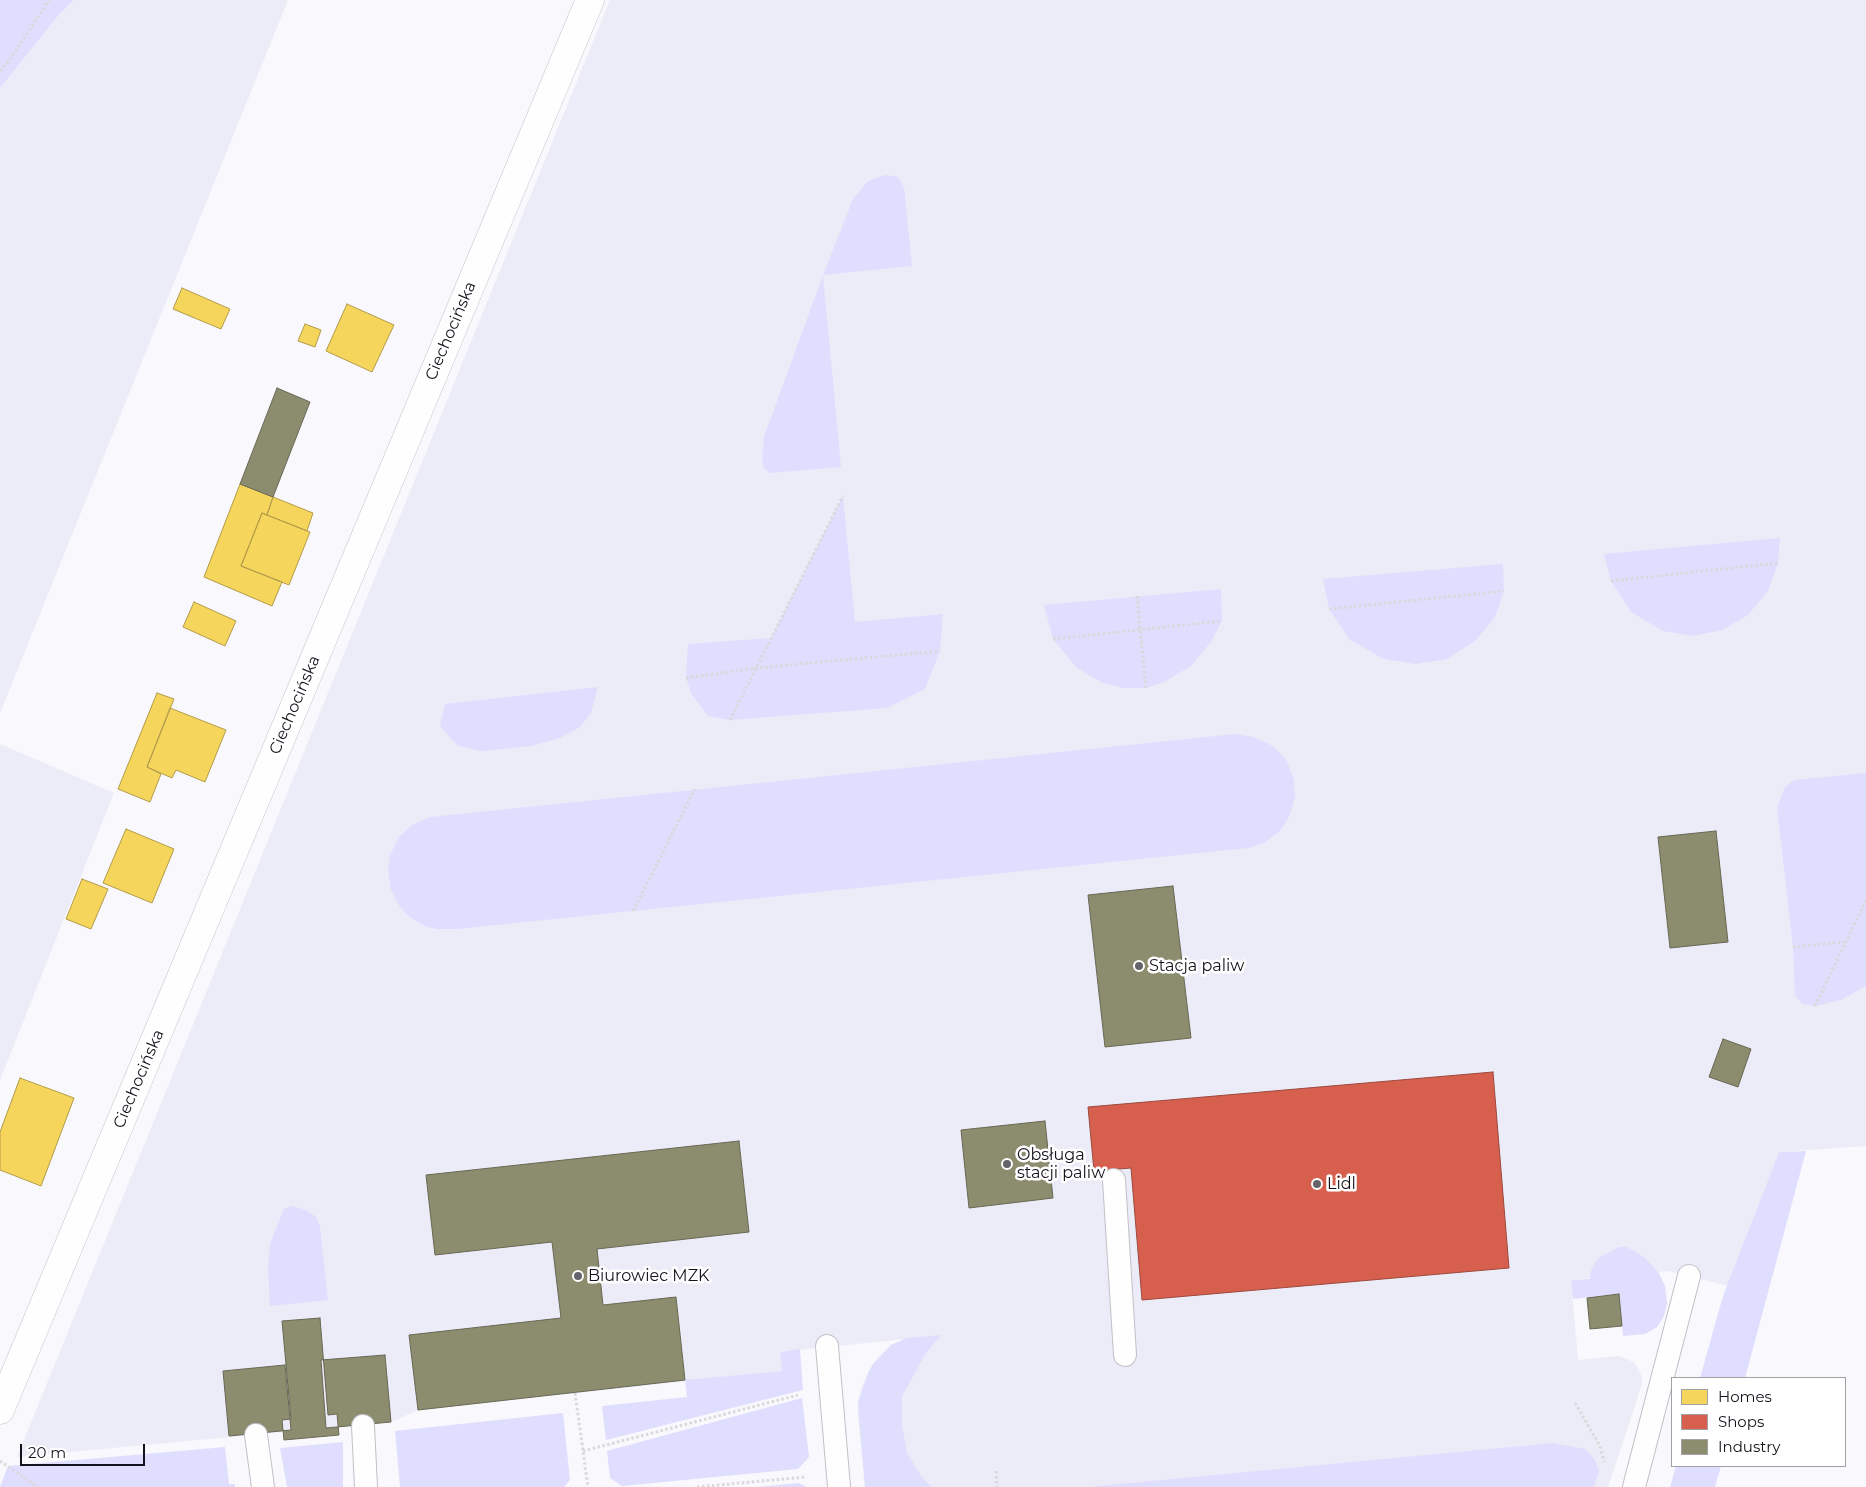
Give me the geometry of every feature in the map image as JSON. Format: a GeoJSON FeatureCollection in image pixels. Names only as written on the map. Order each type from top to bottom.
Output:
{"type":"FeatureCollection","features":[{"type":"Feature","properties":{"kind":"street","name":"Ciechocińska"},"geometry":{"type":"LineString","coordinates":[[0,1410],[590,0]]}},
{"type":"Feature","properties":{"kind":"lane"},"geometry":{"type":"LineString","coordinates":[[1114,1180],[1124,1355]]}},
{"type":"Feature","properties":{"kind":"lane"},"geometry":{"type":"LineString","coordinates":[[1634,1487],[1689,1276]]}},
{"type":"Feature","properties":{"kind":"lane"},"geometry":{"type":"LineString","coordinates":[[827,1346],[839,1487]]}},
{"type":"Feature","properties":{"kind":"lane"},"geometry":{"type":"LineString","coordinates":[[363,1426],[366,1487]]}},
{"type":"Feature","properties":{"kind":"lane"},"geometry":{"type":"LineString","coordinates":[[256,1435],[263,1487]]}},
{"type":"Feature","properties":{"kind":"path"},"geometry":{"type":"LineString","coordinates":[[0,71],[12,57],[49,0]]}},
{"type":"Feature","properties":{"kind":"path"},"geometry":{"type":"LineString","coordinates":[[730,720],[843,496]]}},
{"type":"Feature","properties":{"kind":"path"},"geometry":{"type":"LineString","coordinates":[[1611,581],[1778,563]]}},
{"type":"Feature","properties":{"kind":"path"},"geometry":{"type":"LineString","coordinates":[[1330,610],[1504,591]]}},
{"type":"Feature","properties":{"kind":"path"},"geometry":{"type":"LineString","coordinates":[[1137,596],[1146,688]]}},
{"type":"Feature","properties":{"kind":"path"},"geometry":{"type":"LineString","coordinates":[[1054,638],[1222,621]]}},
{"type":"Feature","properties":{"kind":"path"},"geometry":{"type":"LineString","coordinates":[[686,678],[756,668],[940,650]]}},
{"type":"Feature","properties":{"kind":"path"},"geometry":{"type":"LineString","coordinates":[[633,911],[695,789]]}},
{"type":"Feature","properties":{"kind":"path"},"geometry":{"type":"LineString","coordinates":[[1814,1006],[1866,900]]}},
{"type":"Feature","properties":{"kind":"path"},"geometry":{"type":"LineString","coordinates":[[1793,947],[1845,942]]}},
{"type":"Feature","properties":{"kind":"path"},"geometry":{"type":"LineString","coordinates":[[575,1392],[588,1487]]}},
{"type":"Feature","properties":{"kind":"path"},"geometry":{"type":"LineString","coordinates":[[583,1451],[801,1394]]}},
{"type":"Feature","properties":{"kind":"path"},"geometry":{"type":"LineString","coordinates":[[1575,1404],[1600,1446],[1605,1466]]}},
{"type":"Feature","properties":{"kind":"path"},"geometry":{"type":"LineString","coordinates":[[0,1460],[38,1487]]}},
{"type":"Feature","properties":{"kind":"path"},"geometry":{"type":"LineString","coordinates":[[996,1471],[996,1486]]}},
{"type":"Feature","properties":{"kind":"path"},"geometry":{"type":"LineString","coordinates":[[697,1487],[809,1476]]}},
{"type":"Feature","properties":{"kind":"shaded area"},"geometry":{"type":"Polygon","coordinates":[[[0,0],[74,0],[58,16],[0,88],[0,0]]]}},
{"type":"Feature","properties":{"kind":"shaded area"},"geometry":{"type":"Polygon","coordinates":[[[74,0],[288,0],[0,713],[0,88],[58,16],[74,0]]]}},
{"type":"Feature","properties":{"kind":"shaded area"},"geometry":{"type":"Polygon","coordinates":[[[610,0],[1866,0],[1866,1146],[1779,1152],[1728,1286],[1668,1271],[1571,1280],[1578,1360],[1618,1356],[1635,1363],[1642,1377],[1642,1384],[1608,1487],[865,1487],[858,1418],[861,1388],[873,1364],[881,1355],[891,1345],[905,1339],[780,1352],[782,1371],[418,1410],[391,1422],[17,1457],[610,0]]]}},
{"type":"Feature","properties":{"kind":"shaded area"},"geometry":{"type":"Polygon","coordinates":[[[886,175],[898,177],[904,187],[912,266],[823,275],[853,199],[868,181],[886,175]]]}},
{"type":"Feature","properties":{"kind":"shaded area"},"geometry":{"type":"Polygon","coordinates":[[[823,275],[841,467],[770,473],[764,468],[762,458],[764,437],[823,275]]]}},
{"type":"Feature","properties":{"kind":"shaded area"},"geometry":{"type":"Polygon","coordinates":[[[843,496],[855,622],[943,614],[940,651],[925,689],[887,708],[730,720],[708,716],[692,695],[686,678],[688,644],[771,638],[843,496]]]}},
{"type":"Feature","properties":{"kind":"shaded area"},"geometry":{"type":"Polygon","coordinates":[[[1780,538],[1778,563],[1768,591],[1748,615],[1722,630],[1693,636],[1663,631],[1631,612],[1611,581],[1604,554],[1780,538]]]}},
{"type":"Feature","properties":{"kind":"shaded area"},"geometry":{"type":"Polygon","coordinates":[[[1503,564],[1504,591],[1495,617],[1475,641],[1447,659],[1415,664],[1384,659],[1350,640],[1329,609],[1323,579],[1503,564]]]}},
{"type":"Feature","properties":{"kind":"shaded area"},"geometry":{"type":"Polygon","coordinates":[[[1221,589],[1222,621],[1211,642],[1191,666],[1164,682],[1146,688],[1123,688],[1103,683],[1077,668],[1053,639],[1044,605],[1221,589]]]}},
{"type":"Feature","properties":{"kind":"shaded area"},"geometry":{"type":"Polygon","coordinates":[[[598,687],[591,713],[580,727],[560,738],[532,746],[482,751],[458,746],[440,726],[445,704],[598,687]]]}},
{"type":"Feature","properties":{"kind":"shaded area"},"geometry":{"type":"Polygon","coordinates":[[[1235,734],[1254,737],[1273,746],[1287,761],[1294,780],[1295,796],[1290,815],[1280,831],[1264,843],[1248,848],[457,929],[437,929],[425,926],[408,916],[400,907],[391,890],[388,871],[390,855],[399,837],[412,825],[430,817],[1235,734]]]}},
{"type":"Feature","properties":{"kind":"shaded area"},"geometry":{"type":"Polygon","coordinates":[[[0,744],[114,793],[0,1080],[0,744]]]}},
{"type":"Feature","properties":{"kind":"shaded area"},"geometry":{"type":"Polygon","coordinates":[[[1866,773],[1866,986],[1841,1000],[1815,1006],[1803,1004],[1795,996],[1793,947],[1777,808],[1785,787],[1794,780],[1866,773]]]}},
{"type":"Feature","properties":{"kind":"shaded area"},"geometry":{"type":"Polygon","coordinates":[[[1806,1151],[1745,1377],[1700,1377],[1723,1296],[1779,1152],[1806,1151]]]}},
{"type":"Feature","properties":{"kind":"shaded area"},"geometry":{"type":"Polygon","coordinates":[[[293,1206],[306,1210],[316,1217],[320,1226],[328,1300],[270,1306],[268,1269],[270,1244],[284,1209],[293,1206]]]}},
{"type":"Feature","properties":{"kind":"shaded area"},"geometry":{"type":"Polygon","coordinates":[[[1619,1247],[1627,1247],[1645,1258],[1659,1273],[1665,1286],[1667,1303],[1664,1316],[1657,1327],[1645,1334],[1623,1336],[1619,1294],[1573,1299],[1571,1280],[1590,1279],[1591,1271],[1597,1259],[1619,1247]]]}},
{"type":"Feature","properties":{"kind":"shaded area"},"geometry":{"type":"Polygon","coordinates":[[[941,1335],[926,1353],[902,1396],[902,1425],[907,1453],[921,1476],[931,1487],[865,1487],[858,1403],[868,1373],[873,1364],[891,1345],[907,1338],[941,1335]]]}},
{"type":"Feature","properties":{"kind":"shaded area"},"geometry":{"type":"Polygon","coordinates":[[[800,1349],[803,1390],[606,1440],[602,1406],[687,1397],[685,1380],[782,1371],[780,1352],[800,1349]]]}},
{"type":"Feature","properties":{"kind":"shaded area"},"geometry":{"type":"Polygon","coordinates":[[[802,1398],[809,1457],[798,1469],[622,1486],[610,1478],[607,1451],[802,1398]]]}},
{"type":"Feature","properties":{"kind":"shaded area"},"geometry":{"type":"Polygon","coordinates":[[[563,1413],[570,1480],[564,1487],[400,1487],[395,1431],[563,1413]]]}},
{"type":"Feature","properties":{"kind":"shaded area"},"geometry":{"type":"Polygon","coordinates":[[[343,1442],[343,1487],[287,1487],[280,1448],[343,1442]]]}},
{"type":"Feature","properties":{"kind":"shaded area"},"geometry":{"type":"Polygon","coordinates":[[[1553,1443],[1585,1449],[1595,1460],[1599,1471],[1594,1487],[1088,1487],[1553,1443]]]}},
{"type":"Feature","properties":{"kind":"shaded area"},"geometry":{"type":"Polygon","coordinates":[[[225,1447],[229,1484],[235,1484],[235,1487],[0,1487],[8,1466],[225,1447]]]}},
{"type":"Feature","properties":{"kind":"shaded area"},"geometry":{"type":"Polygon","coordinates":[[[1676,1467],[1721,1467],[1715,1487],[1670,1487],[1676,1467]]]}},
{"type":"Feature","properties":{"kind":"shaded area"},"geometry":{"type":"Polygon","coordinates":[[[799,1483],[807,1487],[756,1487],[799,1483]]]}},
{"type":"Feature","properties":{"kind":"building: Homes"},"geometry":{"type":"Polygon","coordinates":[[[182,288],[230,309],[221,329],[173,309],[182,288]]]}},
{"type":"Feature","properties":{"kind":"building: Homes"},"geometry":{"type":"Polygon","coordinates":[[[347,304],[394,325],[372,372],[326,351],[347,304]]]}},
{"type":"Feature","properties":{"kind":"building: Homes"},"geometry":{"type":"Polygon","coordinates":[[[305,324],[321,330],[315,347],[298,341],[305,324]]]}},
{"type":"Feature","properties":{"kind":"building: Homes"},"geometry":{"type":"Polygon","coordinates":[[[240,484],[273,497],[267,515],[262,513],[241,566],[282,582],[272,606],[204,577],[240,484]]]}},
{"type":"Feature","properties":{"kind":"building: Homes"},"geometry":{"type":"Polygon","coordinates":[[[273,497],[313,513],[307,531],[267,515],[273,497]]]}},
{"type":"Feature","properties":{"kind":"building: Homes"},"geometry":{"type":"Polygon","coordinates":[[[262,513],[310,532],[289,585],[241,566],[262,513]]]}},
{"type":"Feature","properties":{"kind":"building: Homes"},"geometry":{"type":"Polygon","coordinates":[[[194,602],[236,621],[225,646],[183,627],[194,602]]]}},
{"type":"Feature","properties":{"kind":"building: Homes"},"geometry":{"type":"Polygon","coordinates":[[[157,693],[174,699],[147,767],[161,774],[150,802],[118,789],[157,693]]]}},
{"type":"Feature","properties":{"kind":"building: Homes"},"geometry":{"type":"Polygon","coordinates":[[[170,708],[226,730],[205,782],[176,770],[172,778],[147,767],[170,708]]]}},
{"type":"Feature","properties":{"kind":"building: Homes"},"geometry":{"type":"Polygon","coordinates":[[[126,829],[174,849],[152,903],[103,883],[126,829]]]}},
{"type":"Feature","properties":{"kind":"building: Homes"},"geometry":{"type":"Polygon","coordinates":[[[82,879],[108,889],[91,929],[66,919],[82,879]]]}},
{"type":"Feature","properties":{"kind":"building: Homes"},"geometry":{"type":"Polygon","coordinates":[[[20,1078],[74,1098],[41,1186],[0,1170],[0,1132],[20,1078]]]}},
{"type":"Feature","properties":{"kind":"building: Shops","name":"Lidl"},"geometry":{"type":"Polygon","coordinates":[[[1493,1072],[1509,1268],[1142,1300],[1131,1168],[1094,1171],[1088,1107],[1493,1072]]]}},
{"type":"Feature","properties":{"kind":"building: Industry"},"geometry":{"type":"Polygon","coordinates":[[[277,388],[310,402],[273,497],[240,484],[277,388]]]}},
{"type":"Feature","properties":{"kind":"building: Industry"},"geometry":{"type":"Polygon","coordinates":[[[1716,831],[1728,942],[1670,948],[1658,837],[1716,831]]]}},
{"type":"Feature","properties":{"kind":"building: Industry","name":"Stacja paliw"},"geometry":{"type":"Polygon","coordinates":[[[1173,886],[1191,1038],[1105,1047],[1088,895],[1173,886]]]}},
{"type":"Feature","properties":{"kind":"building: Industry"},"geometry":{"type":"Polygon","coordinates":[[[1723,1039],[1751,1049],[1738,1087],[1709,1077],[1723,1039]]]}},
{"type":"Feature","properties":{"kind":"building: Industry","name":"Obsługa stacji paliw"},"geometry":{"type":"Polygon","coordinates":[[[1045,1121],[1053,1198],[969,1208],[961,1130],[1045,1121]]]}},
{"type":"Feature","properties":{"kind":"building: Industry","name":"Biurowiec MZK"},"geometry":{"type":"Polygon","coordinates":[[[739,1141],[749,1232],[597,1249],[603,1305],[676,1297],[685,1380],[418,1410],[409,1335],[561,1318],[552,1242],[435,1255],[426,1175],[739,1141]]]}},
{"type":"Feature","properties":{"kind":"building: Industry"},"geometry":{"type":"Polygon","coordinates":[[[1619,1294],[1622,1326],[1590,1329],[1587,1298],[1619,1294]]]}},
{"type":"Feature","properties":{"kind":"building: Industry"},"geometry":{"type":"Polygon","coordinates":[[[320,1318],[328,1415],[337,1414],[339,1435],[284,1440],[282,1420],[291,1419],[282,1321],[320,1318]]]}},
{"type":"Feature","properties":{"kind":"building: Industry"},"geometry":{"type":"Polygon","coordinates":[[[385,1355],[391,1422],[326,1428],[321,1360],[385,1355]]]}},
{"type":"Feature","properties":{"kind":"building: Industry"},"geometry":{"type":"Polygon","coordinates":[[[285,1365],[291,1430],[229,1436],[223,1371],[285,1365]]]}},
{"type":"Feature","properties":{"kind":"place","name":"Stacja paliw"},"geometry":{"type":"Point","coordinates":[1139,966]}},
{"type":"Feature","properties":{"kind":"place","name":"Obsługa stacji paliw"},"geometry":{"type":"Point","coordinates":[1007,1164]}},
{"type":"Feature","properties":{"kind":"place","name":"Lidl"},"geometry":{"type":"Point","coordinates":[1317,1184]}},
{"type":"Feature","properties":{"kind":"place","name":"Biurowiec MZK"},"geometry":{"type":"Point","coordinates":[578,1276]}}]}
